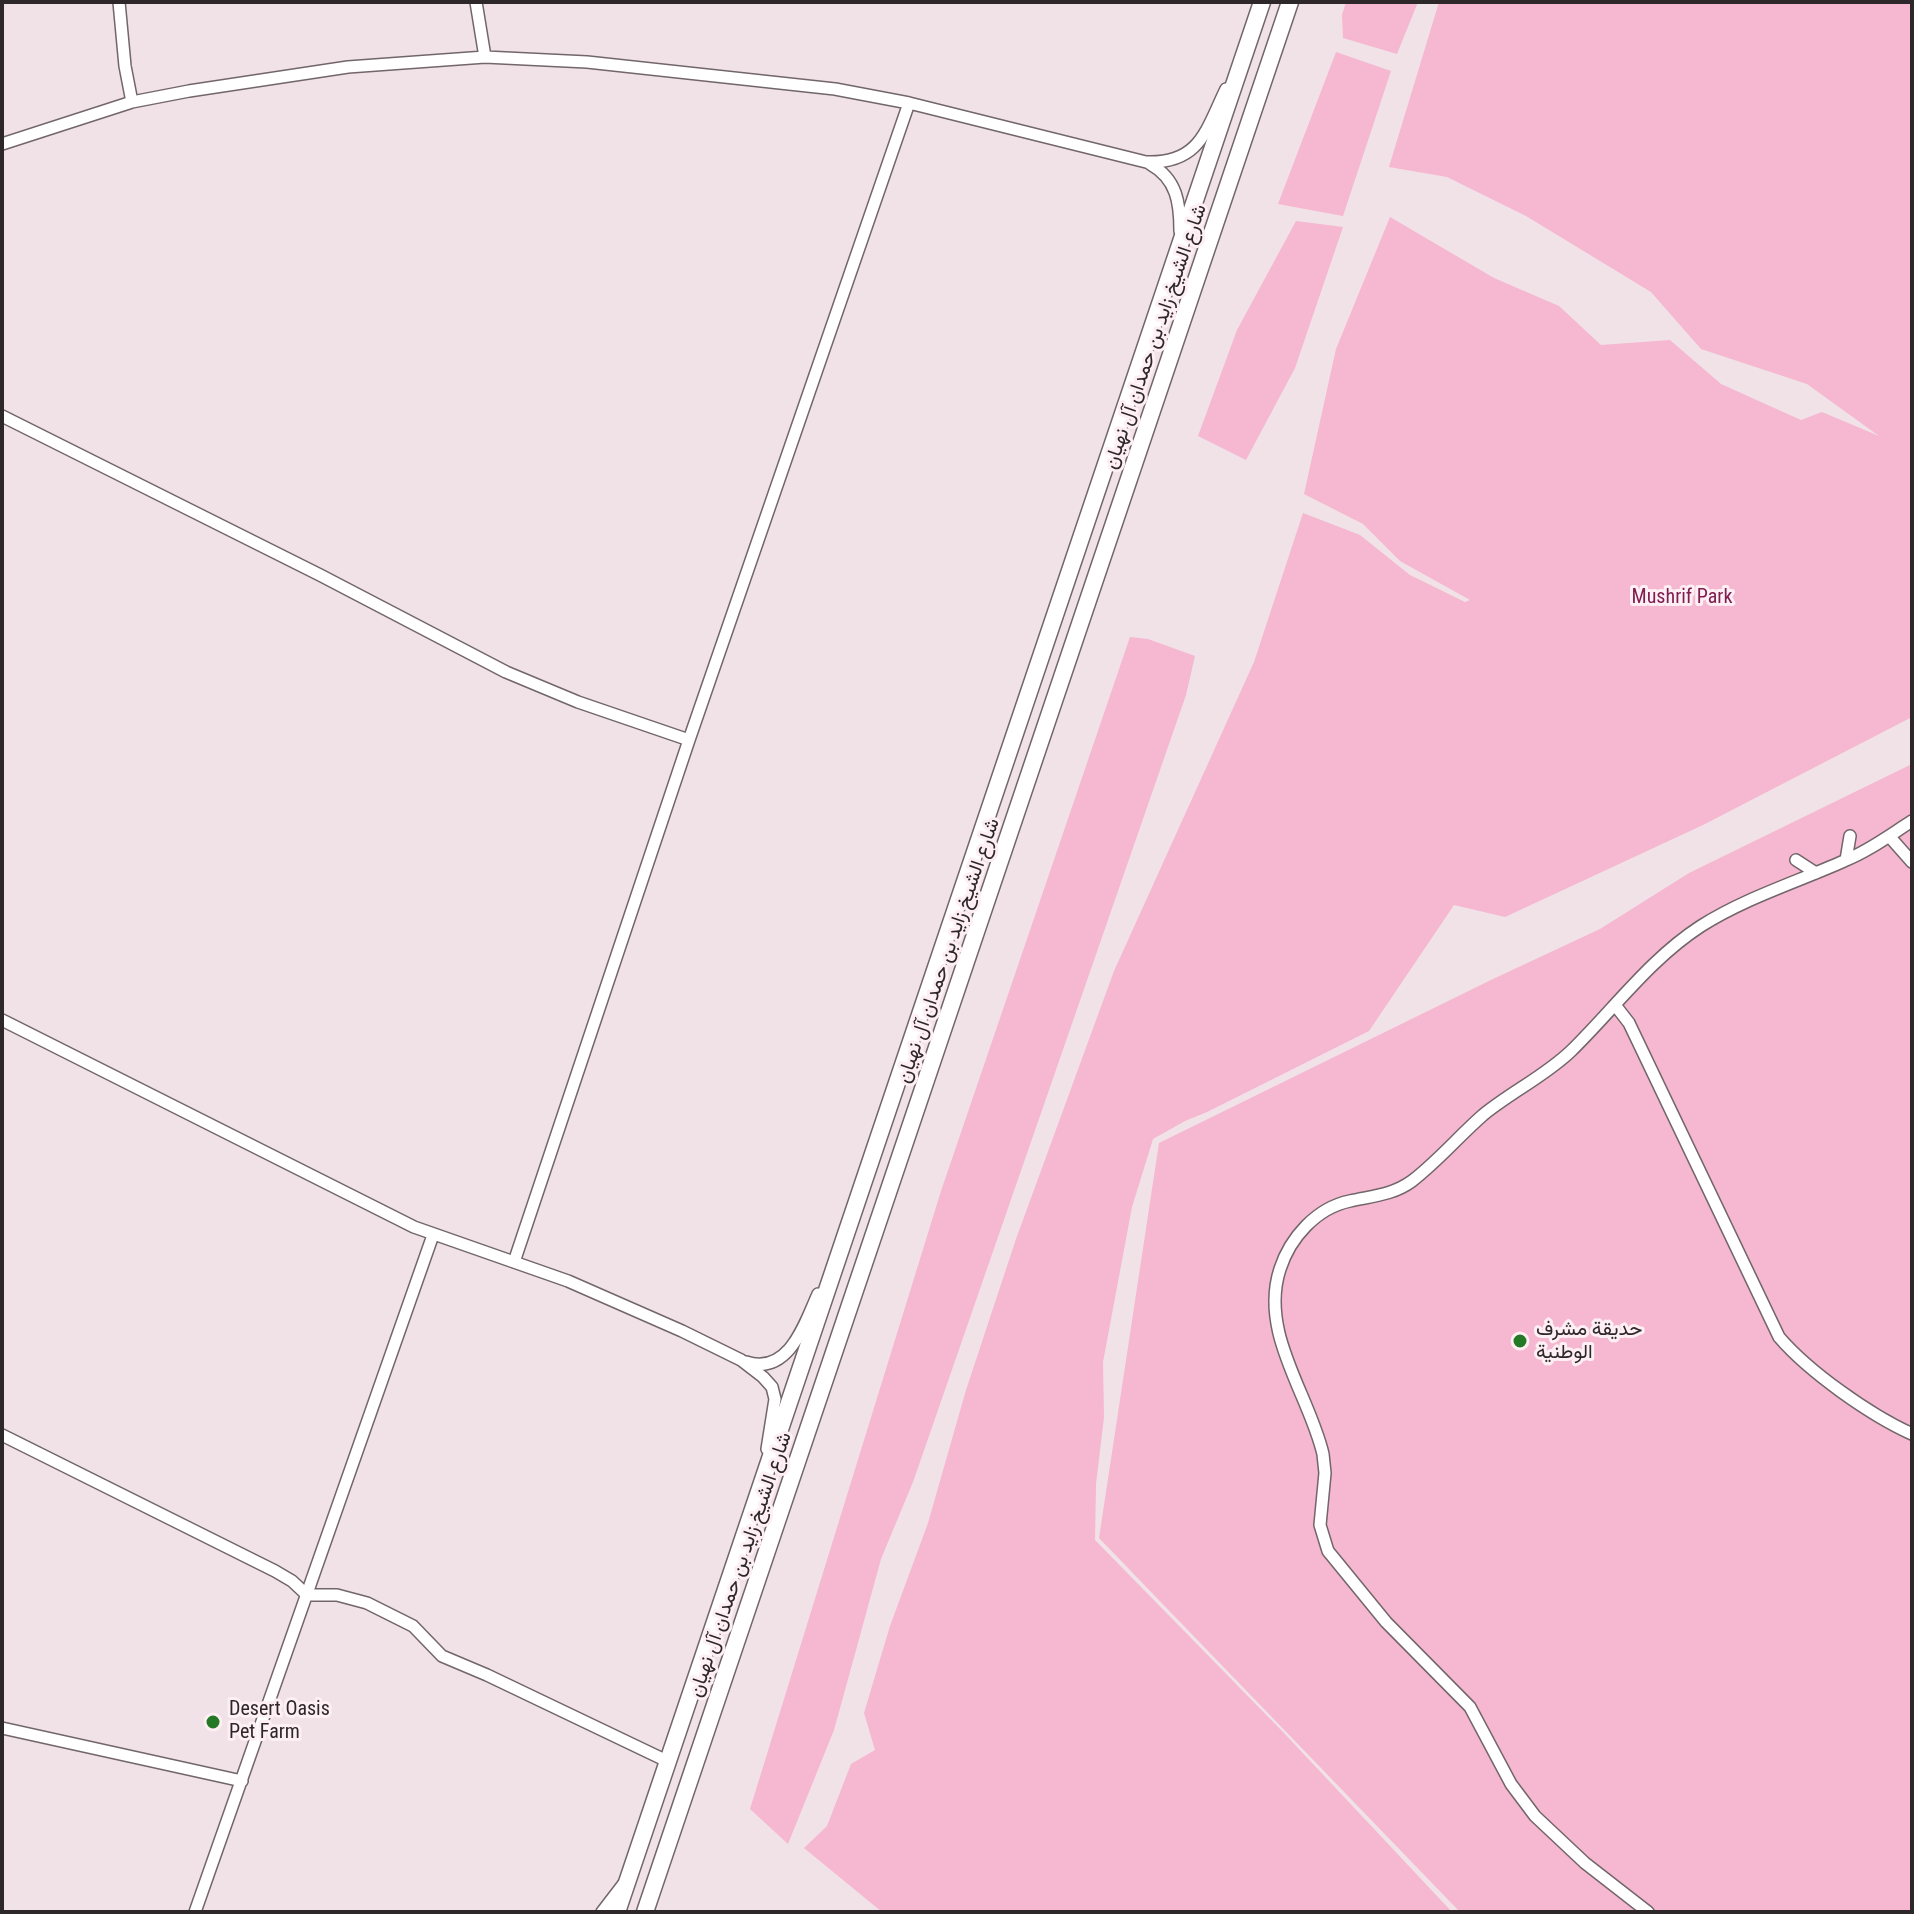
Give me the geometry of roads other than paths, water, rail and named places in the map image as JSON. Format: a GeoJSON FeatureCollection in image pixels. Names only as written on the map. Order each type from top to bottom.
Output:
{"type":"FeatureCollection","features":[{"type":"Feature","properties":{"kind":"highway","name":"شارع الشيخ زايد بن حمدان آل نهيان"},"geometry":{"type":"LineString","coordinates":[[617,1912],[1262,2]]}},
{"type":"Feature","properties":{"kind":"highway","name":"شارع الشيخ زايد بن حمدان آل نهيان"},"geometry":{"type":"LineString","coordinates":[[645,1912],[1290,2]]}},
{"type":"Feature","properties":{"kind":"street"},"geometry":{"type":"LineString","coordinates":[[119,2],[132,102]]}},
{"type":"Feature","properties":{"kind":"street"},"geometry":{"type":"LineString","coordinates":[[476,2],[485,57]]}},
{"type":"Feature","properties":{"kind":"street"},"geometry":{"type":"LineString","coordinates":[[2,144],[132,102],[307,72],[485,57],[587,62],[786,82],[909,103],[1146,162],[1159,162],[1184,155],[1203,138],[1243,58]]}},
{"type":"Feature","properties":{"kind":"street"},"geometry":{"type":"LineString","coordinates":[[514,1262],[689,740],[909,103]]}},
{"type":"Feature","properties":{"kind":"street"},"geometry":{"type":"LineString","coordinates":[[1146,162],[1169,179],[1176,191],[1180,205],[1180,244]]}},
{"type":"Feature","properties":{"kind":"street"},"geometry":{"type":"LineString","coordinates":[[2,416],[506,672],[578,702],[689,740]]}},
{"type":"Feature","properties":{"kind":"street"},"geometry":{"type":"LineString","coordinates":[[1648,1912],[1585,1863],[1535,1816],[1511,1784],[1470,1707],[1386,1622],[1328,1551],[1320,1525],[1325,1473],[1321,1445],[1280,1338],[1275,1310],[1277,1280],[1283,1261],[1306,1225],[1338,1204],[1386,1194],[1411,1182],[1491,1109],[1565,1056],[1666,952],[1702,925],[1846,860],[1912,821]]}},
{"type":"Feature","properties":{"kind":"street"},"geometry":{"type":"LineString","coordinates":[[1846,860],[1850,836]]}},
{"type":"Feature","properties":{"kind":"street"},"geometry":{"type":"LineString","coordinates":[[1889,836],[1912,862]]}},
{"type":"Feature","properties":{"kind":"street"},"geometry":{"type":"LineString","coordinates":[[1796,860],[1816,873]]}},
{"type":"Feature","properties":{"kind":"street"},"geometry":{"type":"LineString","coordinates":[[1615,1005],[1629,1023],[1779,1337],[1860,1404],[1912,1434]]}},
{"type":"Feature","properties":{"kind":"street"},"geometry":{"type":"LineString","coordinates":[[2,1020],[397,1219],[612,1300],[741,1360],[772,1387],[775,1399],[767,1467]]}},
{"type":"Feature","properties":{"kind":"street"},"geometry":{"type":"LineString","coordinates":[[195,1912],[433,1235]]}},
{"type":"Feature","properties":{"kind":"street"},"geometry":{"type":"LineString","coordinates":[[741,1360],[763,1364],[791,1348],[803,1331],[835,1266]]}},
{"type":"Feature","properties":{"kind":"street"},"geometry":{"type":"LineString","coordinates":[[2,1435],[275,1571],[307,1595],[337,1595],[367,1603],[413,1626],[442,1656],[667,1761]]}},
{"type":"Feature","properties":{"kind":"street"},"geometry":{"type":"LineString","coordinates":[[2,1728],[242,1781]]}},
{"type":"Feature","properties":{"kind":"street"},"geometry":{"type":"LineString","coordinates":[[602,1912],[628,1878]]}},
{"type":"Feature","properties":{"kind":"place","name":"حديقة مشرف الوطنية"},"geometry":{"type":"Point","coordinates":[1520,1341]}},
{"type":"Feature","properties":{"kind":"place","name":"Desert Oasis Pet Farm"},"geometry":{"type":"Point","coordinates":[213,1722]}},
{"type":"Feature","properties":{"kind":"park label","name":"Mushrif Park"},"geometry":{"type":"Point","coordinates":[1682,598]}}]}
